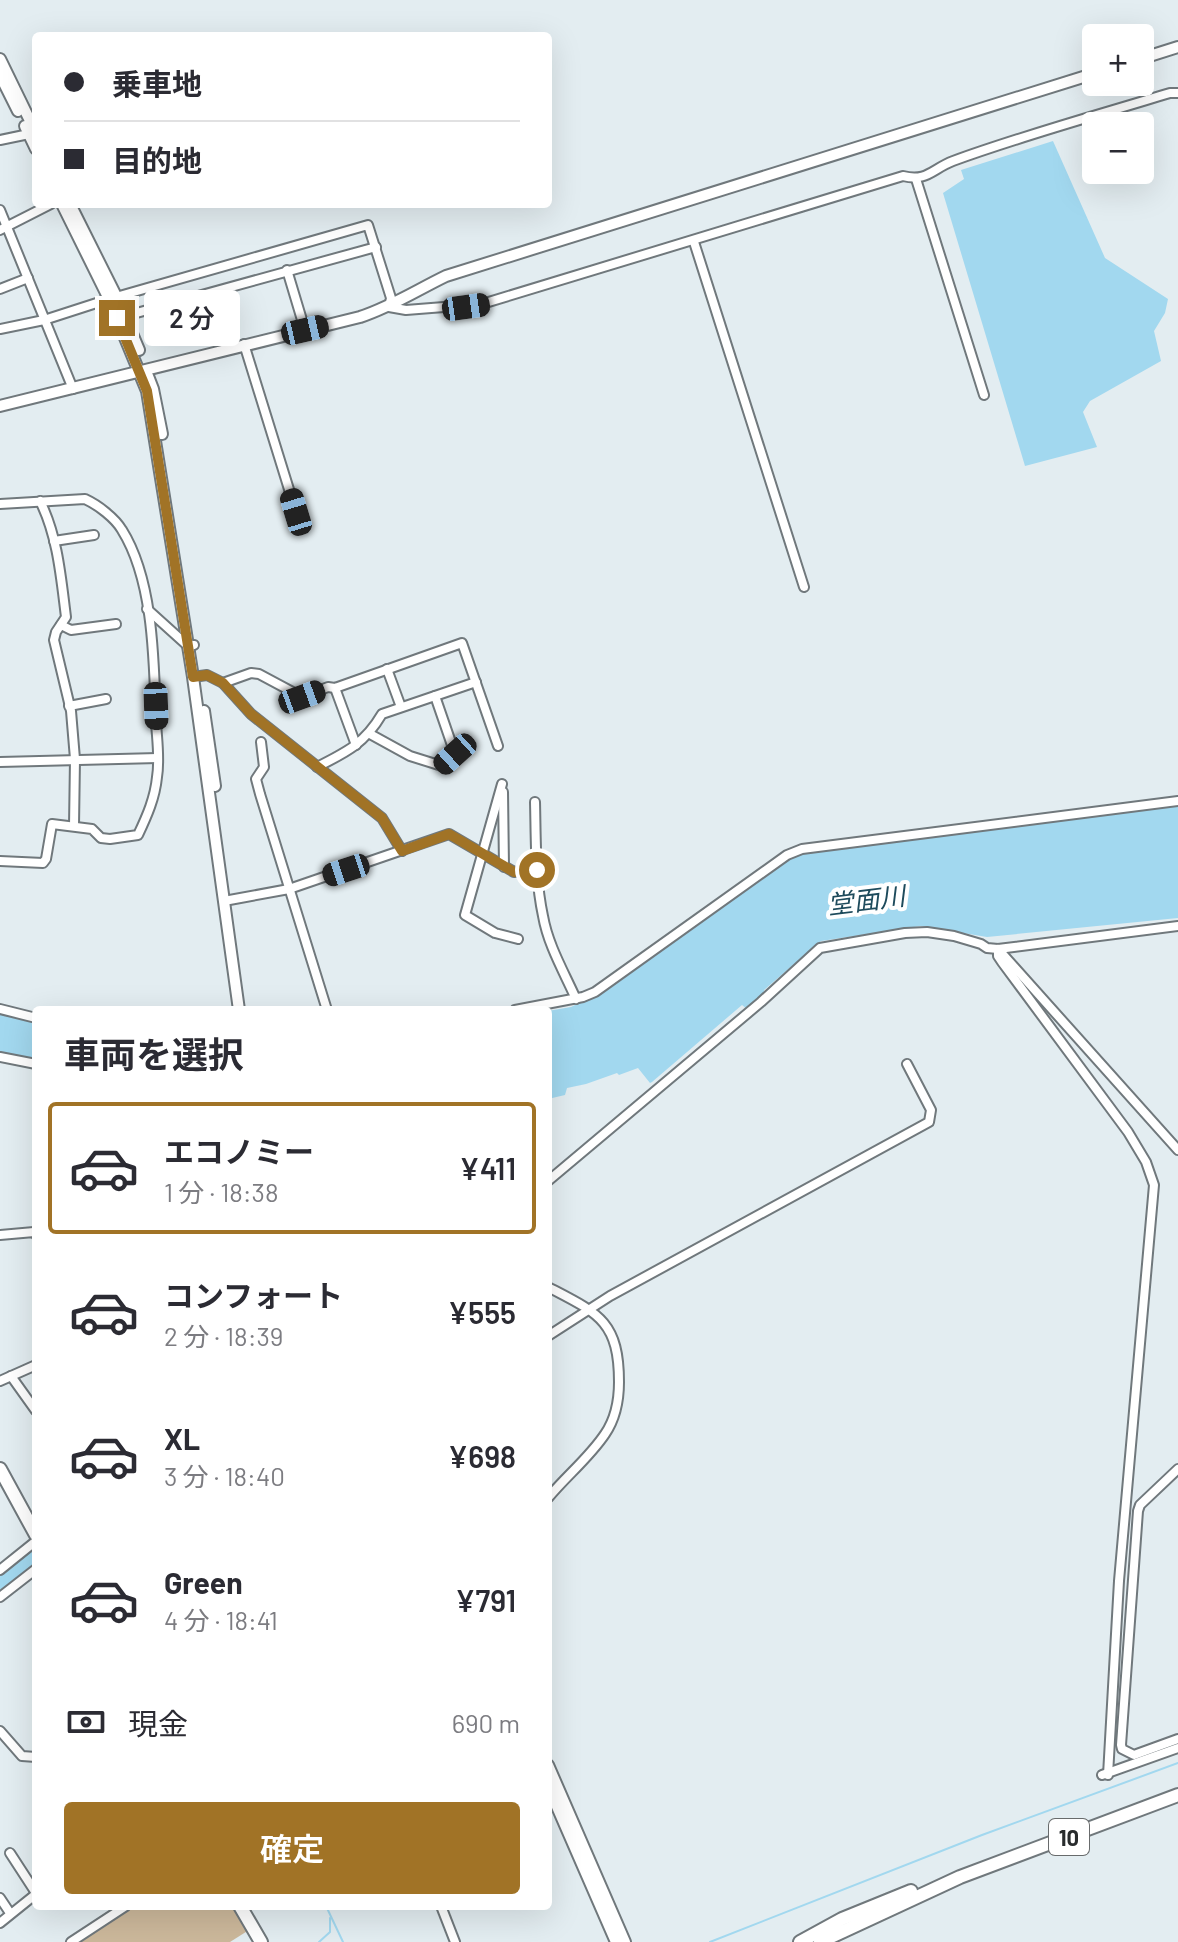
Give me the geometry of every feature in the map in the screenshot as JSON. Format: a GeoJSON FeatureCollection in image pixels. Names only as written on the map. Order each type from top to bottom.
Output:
{"type":"FeatureCollection","features":[{"type":"Feature","properties":{"kind":"main road"},"geometry":{"type":"LineString","coordinates":[[0,1469],[32,1530]]}},
{"type":"Feature","properties":{"kind":"main road","name":"10"},"geometry":{"type":"LineString","coordinates":[[800,1942],[873,1904],[960,1877],[1178,1795]]}},
{"type":"Feature","properties":{"kind":"main road","name":"10"},"geometry":{"type":"LineString","coordinates":[[820,1942],[960,1877]]}},
{"type":"Feature","properties":{"kind":"main road"},"geometry":{"type":"LineString","coordinates":[[242,1910],[261,1942]]}},
{"type":"Feature","properties":{"kind":"street"},"geometry":{"type":"LineString","coordinates":[[1154,55],[1178,47]]}},
{"type":"Feature","properties":{"kind":"street"},"geometry":{"type":"LineString","coordinates":[[0,59],[32,134]]}},
{"type":"Feature","properties":{"kind":"street"},"geometry":{"type":"LineString","coordinates":[[0,75],[32,134]]}},
{"type":"Feature","properties":{"kind":"street"},"geometry":{"type":"LineString","coordinates":[[0,406],[389,307],[406,295],[446,276],[1082,77]]}},
{"type":"Feature","properties":{"kind":"street"},"geometry":{"type":"LineString","coordinates":[[389,307],[406,310],[482,304],[903,176],[916,179],[931,174],[939,166],[972,154],[1178,93]]}},
{"type":"Feature","properties":{"kind":"street"},"geometry":{"type":"LineString","coordinates":[[0,140],[32,134]]}},
{"type":"Feature","properties":{"kind":"street"},"geometry":{"type":"LineString","coordinates":[[916,179],[984,395]]}},
{"type":"Feature","properties":{"kind":"street"},"geometry":{"type":"LineString","coordinates":[[4,228],[43,208]]}},
{"type":"Feature","properties":{"kind":"street"},"geometry":{"type":"LineString","coordinates":[[64,208],[113,298]]}},
{"type":"Feature","properties":{"kind":"street"},"geometry":{"type":"LineString","coordinates":[[72,208],[142,371],[153,389],[159,416],[238,974],[245,1006]]}},
{"type":"Feature","properties":{"kind":"street"},"geometry":{"type":"LineString","coordinates":[[0,210],[4,228],[73,389]]}},
{"type":"Feature","properties":{"kind":"street"},"geometry":{"type":"LineString","coordinates":[[0,329],[44,320],[368,225],[391,298],[389,307]]}},
{"type":"Feature","properties":{"kind":"street"},"geometry":{"type":"LineString","coordinates":[[694,242],[804,587]]}},
{"type":"Feature","properties":{"kind":"street"},"geometry":{"type":"LineString","coordinates":[[121,317],[376,247]]}},
{"type":"Feature","properties":{"kind":"street"},"geometry":{"type":"LineString","coordinates":[[287,270],[305,330]]}},
{"type":"Feature","properties":{"kind":"street"},"geometry":{"type":"LineString","coordinates":[[0,289],[28,278]]}},
{"type":"Feature","properties":{"kind":"street"},"geometry":{"type":"LineString","coordinates":[[244,344],[296,512]]}},
{"type":"Feature","properties":{"kind":"street"},"geometry":{"type":"LineString","coordinates":[[0,494],[0,504],[85,499],[121,527],[142,578],[147,608],[158,758],[155,791],[138,835],[101,838],[92,829],[52,824],[43,863],[0,861]]}},
{"type":"Feature","properties":{"kind":"street"},"geometry":{"type":"LineString","coordinates":[[40,501],[48,517],[59,560],[66,617],[54,640],[69,706],[75,759],[74,826]]}},
{"type":"Feature","properties":{"kind":"street"},"geometry":{"type":"LineString","coordinates":[[54,541],[94,535]]}},
{"type":"Feature","properties":{"kind":"street"},"geometry":{"type":"LineString","coordinates":[[147,608],[191,646]]}},
{"type":"Feature","properties":{"kind":"street"},"geometry":{"type":"LineString","coordinates":[[61,625],[71,630],[116,624]]}},
{"type":"Feature","properties":{"kind":"street"},"geometry":{"type":"LineString","coordinates":[[223,683],[251,673],[259,674],[302,697],[462,643],[498,746]]}},
{"type":"Feature","properties":{"kind":"street"},"geometry":{"type":"LineString","coordinates":[[387,669],[401,707]]}},
{"type":"Feature","properties":{"kind":"street"},"geometry":{"type":"LineString","coordinates":[[196,677],[207,675],[223,683],[251,714],[382,818],[402,851]]}},
{"type":"Feature","properties":{"kind":"street"},"geometry":{"type":"LineString","coordinates":[[317,767],[370,734],[382,714],[476,682]]}},
{"type":"Feature","properties":{"kind":"street"},"geometry":{"type":"LineString","coordinates":[[335,688],[356,745]]}},
{"type":"Feature","properties":{"kind":"street"},"geometry":{"type":"LineString","coordinates":[[370,734],[410,756],[442,766],[455,754],[435,696]]}},
{"type":"Feature","properties":{"kind":"street"},"geometry":{"type":"LineString","coordinates":[[69,706],[106,699]]}},
{"type":"Feature","properties":{"kind":"street"},"geometry":{"type":"LineString","coordinates":[[261,742],[264,767],[256,779],[326,1006]]}},
{"type":"Feature","properties":{"kind":"street"},"geometry":{"type":"LineString","coordinates":[[0,762],[158,758]]}},
{"type":"Feature","properties":{"kind":"street"},"geometry":{"type":"LineString","coordinates":[[504,867],[502,784],[465,915],[495,933],[518,939]]}},
{"type":"Feature","properties":{"kind":"street"},"geometry":{"type":"LineString","coordinates":[[537,1006],[595,992],[787,855],[802,849],[1178,801]]}},
{"type":"Feature","properties":{"kind":"street"},"geometry":{"type":"LineString","coordinates":[[535,802],[537,870],[543,917],[550,941],[576,999]]}},
{"type":"Feature","properties":{"kind":"street"},"geometry":{"type":"LineString","coordinates":[[228,901],[289,889],[449,834],[514,872],[537,870]]}},
{"type":"Feature","properties":{"kind":"street"},"geometry":{"type":"LineString","coordinates":[[552,1178],[761,1002],[820,948],[927,932],[998,949],[1178,926]]}},
{"type":"Feature","properties":{"kind":"street"},"geometry":{"type":"LineString","coordinates":[[998,949],[1178,1150]]}},
{"type":"Feature","properties":{"kind":"street"},"geometry":{"type":"LineString","coordinates":[[998,949],[998,956],[1027,998],[1128,1132],[1146,1162],[1154,1185],[1105,1775],[1178,1748]]}},
{"type":"Feature","properties":{"kind":"street"},"geometry":{"type":"LineString","coordinates":[[238,974],[239,1006]]}},
{"type":"Feature","properties":{"kind":"street"},"geometry":{"type":"LineString","coordinates":[[0,1009],[32,1017]]}},
{"type":"Feature","properties":{"kind":"street"},"geometry":{"type":"LineString","coordinates":[[0,1057],[32,1063]]}},
{"type":"Feature","properties":{"kind":"street"},"geometry":{"type":"LineString","coordinates":[[552,1333],[588,1308],[929,1122],[931,1110],[907,1064]]}},
{"type":"Feature","properties":{"kind":"street"},"geometry":{"type":"LineString","coordinates":[[0,1235],[32,1232]]}},
{"type":"Feature","properties":{"kind":"street"},"geometry":{"type":"LineString","coordinates":[[552,1289],[588,1308],[610,1330],[616,1342],[619,1385],[616,1415],[594,1449],[552,1494]]}},
{"type":"Feature","properties":{"kind":"street"},"geometry":{"type":"LineString","coordinates":[[0,1381],[32,1367]]}},
{"type":"Feature","properties":{"kind":"street"},"geometry":{"type":"LineString","coordinates":[[11,1376],[32,1405]]}},
{"type":"Feature","properties":{"kind":"street"},"geometry":{"type":"LineString","coordinates":[[1178,1469],[1140,1505],[1138,1511],[1121,1745],[1122,1749],[1134,1755],[1178,1739]]}},
{"type":"Feature","properties":{"kind":"street"},"geometry":{"type":"LineString","coordinates":[[0,1570],[32,1542]]}},
{"type":"Feature","properties":{"kind":"street"},"geometry":{"type":"LineString","coordinates":[[0,1597],[32,1572]]}},
{"type":"Feature","properties":{"kind":"street"},"geometry":{"type":"LineString","coordinates":[[0,1731],[22,1756],[32,1757]]}},
{"type":"Feature","properties":{"kind":"street"},"geometry":{"type":"LineString","coordinates":[[552,1774],[625,1942]]}},
{"type":"Feature","properties":{"kind":"street"},"geometry":{"type":"LineString","coordinates":[[552,1795],[616,1942]]}},
{"type":"Feature","properties":{"kind":"street"},"geometry":{"type":"LineString","coordinates":[[10,1853],[32,1888]]}},
{"type":"Feature","properties":{"kind":"street"},"geometry":{"type":"LineString","coordinates":[[0,1923],[32,1897]]}},
{"type":"Feature","properties":{"kind":"street"},"geometry":{"type":"LineString","coordinates":[[0,1898],[10,1913]]}},
{"type":"Feature","properties":{"kind":"street"},"geometry":{"type":"LineString","coordinates":[[71,1942],[110,1910]]}},
{"type":"Feature","properties":{"kind":"street"},"geometry":{"type":"LineString","coordinates":[[443,1910],[455,1942]]}},
{"type":"Feature","properties":{"kind":"shaded area"},"geometry":{"type":"Polygon","coordinates":[[[129,1910],[237,1910],[249,1930],[230,1942],[81,1942],[129,1910]]]}},
{"type":"Feature","properties":{"kind":"water"},"geometry":{"type":"Polygon","coordinates":[[[1053,141],[1105,258],[1168,299],[1165,313],[1154,331],[1161,361],[1090,401],[1083,412],[1097,447],[1025,466],[943,193],[964,179],[961,170],[1053,141]]]}},
{"type":"Feature","properties":{"kind":"water","name":"堂面川"},"geometry":{"type":"Polygon","coordinates":[[[1178,804],[1178,918],[987,937],[921,926],[821,941],[764,990],[765,993],[747,1009],[742,1005],[652,1082],[638,1068],[567,1088],[565,1095],[552,1098],[552,1010],[571,1007],[610,988],[799,853],[1178,804]]]}},
{"type":"Feature","properties":{"kind":"water"},"geometry":{"type":"Polygon","coordinates":[[[0,1012],[32,1020],[32,1060],[0,1052],[0,1012]]]}},
{"type":"Feature","properties":{"kind":"waterway"},"geometry":{"type":"LineString","coordinates":[[0,1582],[32,1556]]}},
{"type":"Feature","properties":{"kind":"waterway"},"geometry":{"type":"LineString","coordinates":[[710,1942],[982,1835],[1178,1763]]}},
{"type":"Feature","properties":{"kind":"waterway"},"geometry":{"type":"LineString","coordinates":[[328,1910],[343,1942]]}},
{"type":"Feature","properties":{"kind":"waterway"},"geometry":{"type":"LineString","coordinates":[[319,1942],[330,1932],[330,1918]]}},
{"type":"Feature","properties":{"kind":"route"},"geometry":{"type":"LineString","coordinates":[[117,318],[147,391],[193,677],[207,675],[223,683],[251,714],[382,818],[402,851],[449,834],[514,872],[537,870]]}}]}
